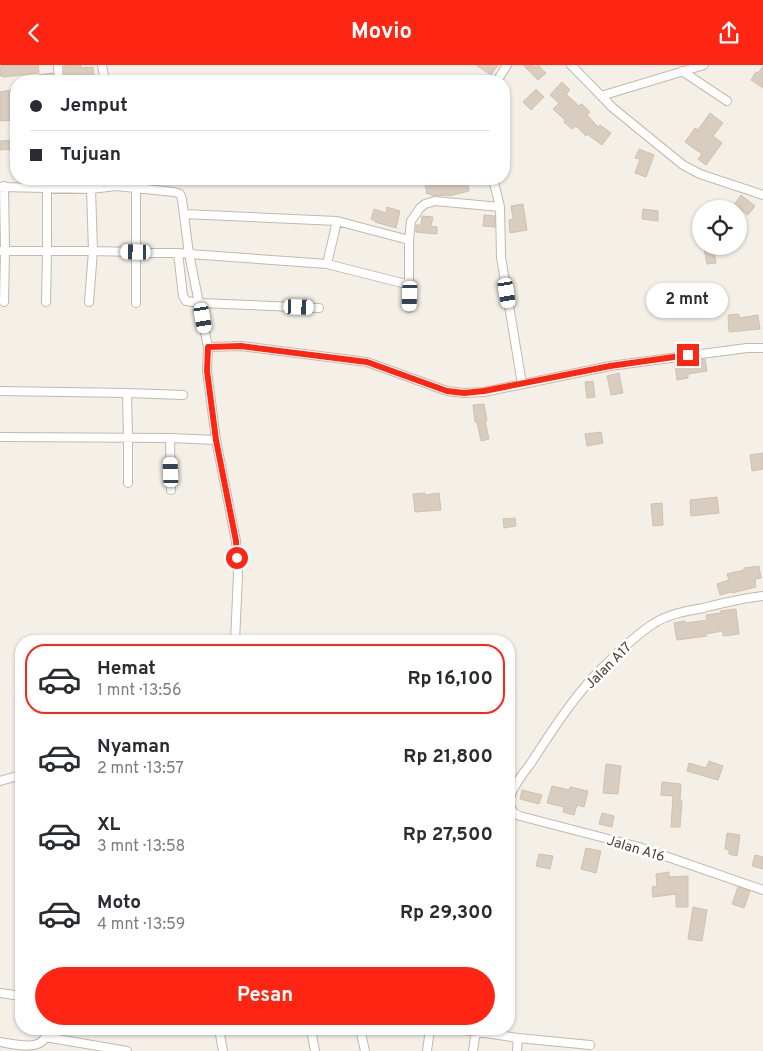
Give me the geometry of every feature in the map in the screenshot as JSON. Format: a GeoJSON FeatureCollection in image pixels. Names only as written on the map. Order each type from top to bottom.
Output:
{"type":"FeatureCollection","features":[{"type":"Feature","properties":{"kind":"street"},"geometry":{"type":"LineString","coordinates":[[571,65],[613,108],[683,165],[700,174],[763,195]]}},
{"type":"Feature","properties":{"kind":"street"},"geometry":{"type":"LineString","coordinates":[[601,96],[704,65]]}},
{"type":"Feature","properties":{"kind":"street"},"geometry":{"type":"LineString","coordinates":[[682,71],[727,101]]}},
{"type":"Feature","properties":{"kind":"street"},"geometry":{"type":"LineString","coordinates":[[4,302],[2,186],[91,189],[108,185]]}},
{"type":"Feature","properties":{"kind":"street"},"geometry":{"type":"LineString","coordinates":[[123,185],[136,189],[174,192],[180,194],[182,199],[189,254],[208,347],[207,371],[216,440],[236,541],[238,575],[235,635]]}},
{"type":"Feature","properties":{"kind":"street"},"geometry":{"type":"LineString","coordinates":[[494,185],[500,207],[501,257],[522,384]]}},
{"type":"Feature","properties":{"kind":"street"},"geometry":{"type":"LineString","coordinates":[[46,301],[47,187]]}},
{"type":"Feature","properties":{"kind":"street"},"geometry":{"type":"LineString","coordinates":[[89,302],[93,251],[91,189]]}},
{"type":"Feature","properties":{"kind":"street"},"geometry":{"type":"LineString","coordinates":[[136,189],[136,303]]}},
{"type":"Feature","properties":{"kind":"street"},"geometry":{"type":"LineString","coordinates":[[409,308],[411,221],[420,208],[425,204],[435,201],[500,207]]}},
{"type":"Feature","properties":{"kind":"street"},"geometry":{"type":"LineString","coordinates":[[184,214],[337,221],[410,240]]}},
{"type":"Feature","properties":{"kind":"street"},"geometry":{"type":"LineString","coordinates":[[327,264],[337,221]]}},
{"type":"Feature","properties":{"kind":"street"},"geometry":{"type":"LineString","coordinates":[[3,251],[178,253],[327,264],[410,285]]}},
{"type":"Feature","properties":{"kind":"street"},"geometry":{"type":"LineString","coordinates":[[178,253],[184,299],[186,301],[319,308]]}},
{"type":"Feature","properties":{"kind":"street"},"geometry":{"type":"LineString","coordinates":[[208,347],[241,346],[367,362],[447,391],[464,393],[522,384],[610,366],[747,348],[763,348]]}},
{"type":"Feature","properties":{"kind":"street"},"geometry":{"type":"LineString","coordinates":[[0,391],[183,395]]}},
{"type":"Feature","properties":{"kind":"street"},"geometry":{"type":"LineString","coordinates":[[126,393],[128,483]]}},
{"type":"Feature","properties":{"kind":"street"},"geometry":{"type":"LineString","coordinates":[[0,437],[128,437],[216,440]]}},
{"type":"Feature","properties":{"kind":"street"},"geometry":{"type":"LineString","coordinates":[[170,438],[171,489]]}},
{"type":"Feature","properties":{"kind":"street","name":"Jalan A17"},"geometry":{"type":"LineString","coordinates":[[515,788],[565,711],[596,675],[633,639],[653,623],[675,614],[763,596]]}},
{"type":"Feature","properties":{"kind":"street"},"geometry":{"type":"LineString","coordinates":[[0,781],[15,777]]}},
{"type":"Feature","properties":{"kind":"street","name":"Jalan A16"},"geometry":{"type":"LineString","coordinates":[[515,814],[639,847],[763,890]]}},
{"type":"Feature","properties":{"kind":"street"},"geometry":{"type":"LineString","coordinates":[[0,993],[15,995]]}},
{"type":"Feature","properties":{"kind":"street"},"geometry":{"type":"LineString","coordinates":[[220,1035],[223,1051]]}},
{"type":"Feature","properties":{"kind":"street"},"geometry":{"type":"LineString","coordinates":[[312,1035],[315,1051]]}},
{"type":"Feature","properties":{"kind":"street"},"geometry":{"type":"LineString","coordinates":[[361,1035],[365,1051]]}},
{"type":"Feature","properties":{"kind":"street"},"geometry":{"type":"LineString","coordinates":[[427,1051],[429,1035]]}},
{"type":"Feature","properties":{"kind":"street"},"geometry":{"type":"LineString","coordinates":[[473,1051],[475,1035]]}},
{"type":"Feature","properties":{"kind":"street"},"geometry":{"type":"LineString","coordinates":[[504,1035],[567,1047],[590,1045]]}},
{"type":"Feature","properties":{"kind":"street"},"geometry":{"type":"LineString","coordinates":[[0,1042],[23,1048],[33,1047],[42,1043],[45,1037],[127,1051]]}},
{"type":"Feature","properties":{"kind":"street"},"geometry":{"type":"LineString","coordinates":[[517,1051],[518,1037]]}},
{"type":"Feature","properties":{"kind":"building"},"geometry":{"type":"Polygon","coordinates":[[[38,65],[39,73],[3,77],[0,76],[0,67],[38,65]]]}},
{"type":"Feature","properties":{"kind":"building"},"geometry":{"type":"Polygon","coordinates":[[[81,65],[81,68],[93,67],[94,75],[64,75],[64,66],[81,65]]]}},
{"type":"Feature","properties":{"kind":"building"},"geometry":{"type":"Polygon","coordinates":[[[476,65],[498,65],[491,75],[476,65]]]}},
{"type":"Feature","properties":{"kind":"building"},"geometry":{"type":"Polygon","coordinates":[[[523,65],[535,67],[538,65],[546,73],[538,80],[523,65]]]}},
{"type":"Feature","properties":{"kind":"building"},"geometry":{"type":"Polygon","coordinates":[[[763,66],[763,88],[751,80],[763,66]]]}},
{"type":"Feature","properties":{"kind":"building"},"geometry":{"type":"Polygon","coordinates":[[[562,82],[570,90],[566,94],[579,106],[582,104],[590,112],[587,115],[598,127],[600,125],[611,133],[602,145],[587,134],[586,136],[576,126],[572,129],[553,109],[559,103],[550,95],[562,82]]]}},
{"type":"Feature","properties":{"kind":"building"},"geometry":{"type":"Polygon","coordinates":[[[536,89],[544,97],[531,110],[523,102],[536,89]]]}},
{"type":"Feature","properties":{"kind":"building"},"geometry":{"type":"Polygon","coordinates":[[[10,90],[10,120],[0,121],[0,92],[10,90]]]}},
{"type":"Feature","properties":{"kind":"building"},"geometry":{"type":"Polygon","coordinates":[[[710,113],[723,123],[713,136],[722,143],[706,165],[698,159],[702,154],[685,142],[695,128],[698,130],[710,113]]]}},
{"type":"Feature","properties":{"kind":"building"},"geometry":{"type":"Polygon","coordinates":[[[10,140],[10,149],[0,150],[0,141],[10,140]]]}},
{"type":"Feature","properties":{"kind":"building"},"geometry":{"type":"Polygon","coordinates":[[[639,149],[654,155],[646,177],[635,173],[640,159],[635,158],[639,149]]]}},
{"type":"Feature","properties":{"kind":"building"},"geometry":{"type":"Polygon","coordinates":[[[425,185],[468,185],[469,191],[449,196],[432,196],[427,194],[425,185]]]}},
{"type":"Feature","properties":{"kind":"building"},"geometry":{"type":"Polygon","coordinates":[[[741,195],[755,206],[748,215],[747,200],[738,200],[741,195]]]}},
{"type":"Feature","properties":{"kind":"building"},"geometry":{"type":"Polygon","coordinates":[[[523,204],[527,230],[510,233],[509,220],[513,219],[511,206],[523,204]]]}},
{"type":"Feature","properties":{"kind":"building"},"geometry":{"type":"Polygon","coordinates":[[[387,207],[400,211],[396,228],[371,219],[374,209],[386,213],[387,207]]]}},
{"type":"Feature","properties":{"kind":"building"},"geometry":{"type":"Polygon","coordinates":[[[643,209],[658,211],[658,221],[642,219],[643,209]]]}},
{"type":"Feature","properties":{"kind":"building"},"geometry":{"type":"Polygon","coordinates":[[[484,215],[495,216],[495,227],[483,226],[484,215]]]}},
{"type":"Feature","properties":{"kind":"building"},"geometry":{"type":"Polygon","coordinates":[[[422,216],[433,217],[431,226],[437,227],[437,234],[416,232],[416,225],[421,225],[422,216]]]}},
{"type":"Feature","properties":{"kind":"building"},"geometry":{"type":"Polygon","coordinates":[[[705,255],[714,255],[716,263],[707,264],[705,255]]]}},
{"type":"Feature","properties":{"kind":"building"},"geometry":{"type":"Polygon","coordinates":[[[739,314],[739,318],[758,315],[760,329],[729,332],[728,315],[739,314]]]}},
{"type":"Feature","properties":{"kind":"building"},"geometry":{"type":"Polygon","coordinates":[[[705,359],[707,371],[688,374],[688,378],[677,380],[675,364],[705,359]]]}},
{"type":"Feature","properties":{"kind":"building"},"geometry":{"type":"Polygon","coordinates":[[[619,373],[623,393],[611,395],[607,376],[619,373]]]}},
{"type":"Feature","properties":{"kind":"building"},"geometry":{"type":"Polygon","coordinates":[[[593,381],[595,397],[587,398],[585,382],[593,381]]]}},
{"type":"Feature","properties":{"kind":"building"},"geometry":{"type":"Polygon","coordinates":[[[484,404],[489,439],[481,441],[477,422],[475,422],[473,405],[484,404]]]}},
{"type":"Feature","properties":{"kind":"building"},"geometry":{"type":"Polygon","coordinates":[[[601,432],[603,443],[587,446],[585,434],[601,432]]]}},
{"type":"Feature","properties":{"kind":"building"},"geometry":{"type":"Polygon","coordinates":[[[763,453],[763,469],[752,471],[750,455],[763,453]]]}},
{"type":"Feature","properties":{"kind":"building"},"geometry":{"type":"Polygon","coordinates":[[[425,493],[425,495],[439,493],[441,510],[415,512],[413,494],[425,493]]]}},
{"type":"Feature","properties":{"kind":"building"},"geometry":{"type":"Polygon","coordinates":[[[717,497],[719,513],[691,516],[690,500],[717,497]]]}},
{"type":"Feature","properties":{"kind":"building"},"geometry":{"type":"Polygon","coordinates":[[[662,503],[663,525],[653,526],[651,504],[662,503]]]}},
{"type":"Feature","properties":{"kind":"building"},"geometry":{"type":"Polygon","coordinates":[[[515,518],[516,526],[504,528],[503,519],[515,518]]]}},
{"type":"Feature","properties":{"kind":"building"},"geometry":{"type":"Polygon","coordinates":[[[759,566],[761,578],[755,579],[756,587],[720,595],[717,584],[729,580],[727,574],[744,570],[744,568],[759,566]]]}},
{"type":"Feature","properties":{"kind":"building"},"geometry":{"type":"Polygon","coordinates":[[[736,609],[739,634],[723,636],[723,631],[706,634],[707,636],[677,640],[674,623],[707,620],[706,615],[736,609]]]}},
{"type":"Feature","properties":{"kind":"building"},"geometry":{"type":"Polygon","coordinates":[[[709,761],[723,766],[718,780],[687,771],[689,763],[706,768],[709,761]]]}},
{"type":"Feature","properties":{"kind":"building"},"geometry":{"type":"Polygon","coordinates":[[[606,764],[621,766],[618,794],[603,793],[606,764]]]}},
{"type":"Feature","properties":{"kind":"building"},"geometry":{"type":"Polygon","coordinates":[[[662,782],[681,784],[680,827],[671,827],[673,796],[661,795],[662,782]]]}},
{"type":"Feature","properties":{"kind":"building"},"geometry":{"type":"Polygon","coordinates":[[[552,786],[569,790],[570,787],[588,791],[584,807],[577,805],[574,815],[563,812],[564,807],[547,803],[552,786]]]}},
{"type":"Feature","properties":{"kind":"building"},"geometry":{"type":"Polygon","coordinates":[[[522,790],[542,795],[539,804],[520,799],[522,790]]]}},
{"type":"Feature","properties":{"kind":"building"},"geometry":{"type":"Polygon","coordinates":[[[602,813],[614,816],[612,827],[599,824],[602,813]]]}},
{"type":"Feature","properties":{"kind":"building"},"geometry":{"type":"Polygon","coordinates":[[[727,833],[740,835],[737,856],[729,854],[729,850],[725,849],[727,833]]]}},
{"type":"Feature","properties":{"kind":"building"},"geometry":{"type":"Polygon","coordinates":[[[586,848],[601,851],[596,873],[581,869],[586,848]]]}},
{"type":"Feature","properties":{"kind":"building"},"geometry":{"type":"Polygon","coordinates":[[[539,854],[553,856],[550,869],[536,866],[539,854]]]}},
{"type":"Feature","properties":{"kind":"building"},"geometry":{"type":"Polygon","coordinates":[[[755,855],[763,857],[763,869],[752,866],[755,855]]]}},
{"type":"Feature","properties":{"kind":"building"},"geometry":{"type":"Polygon","coordinates":[[[669,872],[669,877],[688,876],[688,907],[676,907],[676,894],[653,897],[652,887],[657,886],[656,874],[669,872]]]}},
{"type":"Feature","properties":{"kind":"building"},"geometry":{"type":"Polygon","coordinates":[[[738,887],[750,891],[744,908],[732,904],[738,887]]]}},
{"type":"Feature","properties":{"kind":"building"},"geometry":{"type":"Polygon","coordinates":[[[693,907],[707,910],[702,941],[688,939],[693,907]]]}},
{"type":"Feature","properties":{"kind":"route"},"geometry":{"type":"LineString","coordinates":[[237,558],[236,541],[216,440],[207,371],[208,347],[241,346],[367,362],[447,391],[464,393],[484,391],[610,366],[688,355]]}}]}
